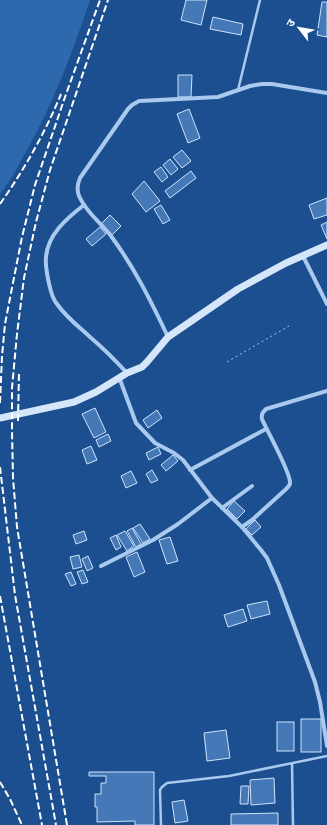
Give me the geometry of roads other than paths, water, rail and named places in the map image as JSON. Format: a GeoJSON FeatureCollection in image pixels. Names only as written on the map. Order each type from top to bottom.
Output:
{"type":"FeatureCollection","features":[{"type":"Feature","properties":{"kind":"street"},"geometry":{"type":"LineString","coordinates":[[168,337],[152,302],[128,260],[110,235],[79,198],[77,184],[80,178],[128,109],[139,101],[218,97],[250,86],[262,84],[272,84],[327,93]]}},
{"type":"Feature","properties":{"kind":"street"},"geometry":{"type":"LineString","coordinates":[[84,205],[63,222],[48,246],[46,267],[51,291],[57,304],[75,324],[112,357],[127,373]]}},
{"type":"Feature","properties":{"kind":"street"},"geometry":{"type":"LineString","coordinates":[[0,418],[74,402],[96,392],[119,377],[142,367],[168,337],[238,289],[266,273],[327,245]]}},
{"type":"Feature","properties":{"kind":"street"},"geometry":{"type":"LineString","coordinates":[[302,256],[327,304]]}},
{"type":"Feature","properties":{"kind":"street"},"geometry":{"type":"LineString","coordinates":[[119,377],[136,423],[155,443],[179,456],[212,498],[242,526],[267,558],[279,585],[316,682],[327,746]]}},
{"type":"Feature","properties":{"kind":"street"},"geometry":{"type":"LineString","coordinates":[[242,526],[252,520],[290,486],[290,478],[262,419],[261,416],[263,412],[266,409],[327,392]]}},
{"type":"Feature","properties":{"kind":"street"},"geometry":{"type":"LineString","coordinates":[[190,470],[266,429]]}},
{"type":"Feature","properties":{"kind":"street"},"geometry":{"type":"LineString","coordinates":[[222,508],[252,486]]}},
{"type":"Feature","properties":{"kind":"street"},"geometry":{"type":"LineString","coordinates":[[101,566],[153,540],[178,524],[212,498]]}},
{"type":"Feature","properties":{"kind":"lane"},"geometry":{"type":"LineString","coordinates":[[238,90],[260,0]]}},
{"type":"Feature","properties":{"kind":"lane"},"geometry":{"type":"LineString","coordinates":[[161,825],[160,790],[164,784],[229,776],[327,756]]}},
{"type":"Feature","properties":{"kind":"lane"},"geometry":{"type":"LineString","coordinates":[[292,764],[293,825]]}},
{"type":"Feature","properties":{"kind":"railway"},"geometry":{"type":"LineString","coordinates":[[0,403],[5,324],[22,237],[35,185],[100,0]]}},
{"type":"Feature","properties":{"kind":"railway"},"geometry":{"type":"LineString","coordinates":[[67,825],[17,527],[13,478],[12,388],[24,278],[36,222],[50,170],[108,0]]}},
{"type":"Feature","properties":{"kind":"railway"},"geometry":{"type":"LineString","coordinates":[[0,204],[34,151],[61,94]]}},
{"type":"Feature","properties":{"kind":"railway"},"geometry":{"type":"LineString","coordinates":[[18,421],[19,373]]}},
{"type":"Feature","properties":{"kind":"railway"},"geometry":{"type":"LineString","coordinates":[[0,467],[15,595],[56,825]]}},
{"type":"Feature","properties":{"kind":"railway"},"geometry":{"type":"LineString","coordinates":[[0,596],[42,825]]}},
{"type":"Feature","properties":{"kind":"railway"},"geometry":{"type":"LineString","coordinates":[[0,782],[22,825]]}}]}
